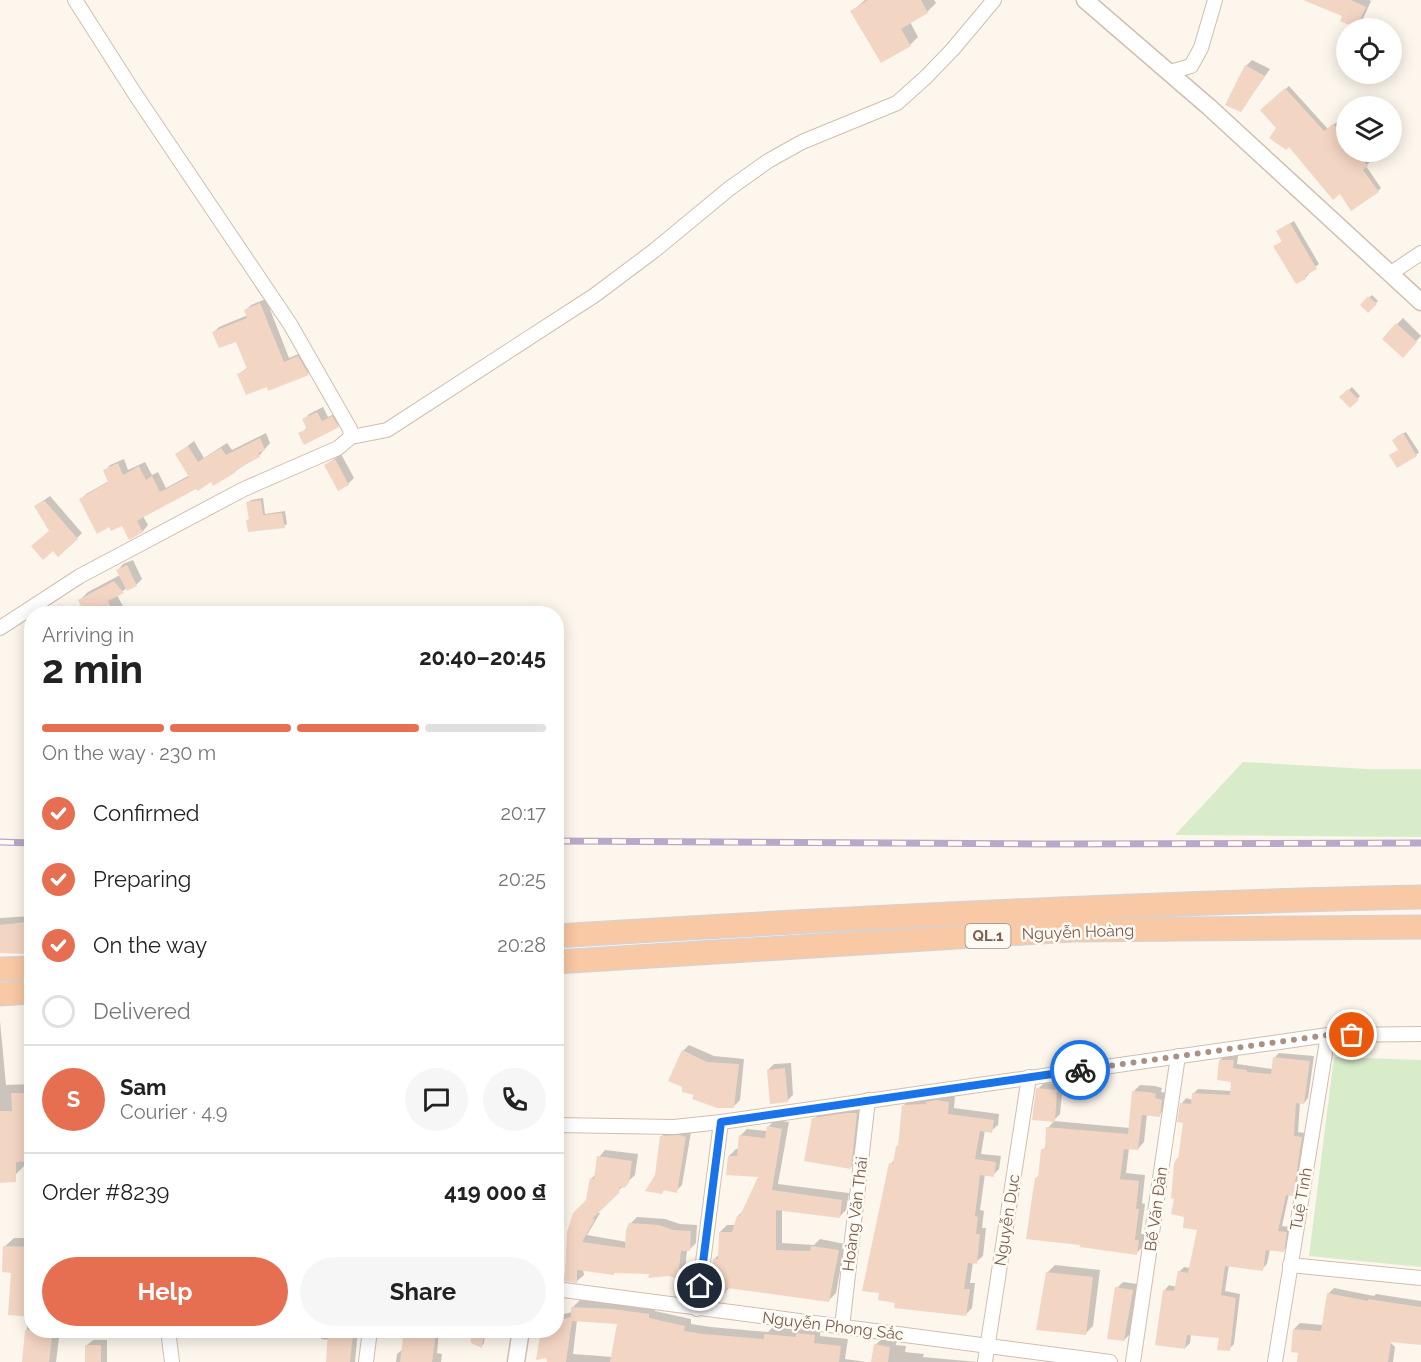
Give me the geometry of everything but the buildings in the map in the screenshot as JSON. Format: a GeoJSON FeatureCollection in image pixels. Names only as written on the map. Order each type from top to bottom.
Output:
{"type":"FeatureCollection","features":[{"type":"Feature","properties":{"kind":"highway","name":"Nguyễn Hoàng"},"geometry":{"type":"LineString","coordinates":[[564,935],[853,917],[1220,901],[1421,897]]}},
{"type":"Feature","properties":{"kind":"highway","name":"Nguyễn Hoàng"},"geometry":{"type":"LineString","coordinates":[[564,962],[1072,930],[1421,927]]}},
{"type":"Feature","properties":{"kind":"highway"},"geometry":{"type":"LineString","coordinates":[[0,969],[24,968]]}},
{"type":"Feature","properties":{"kind":"highway"},"geometry":{"type":"LineString","coordinates":[[0,994],[24,992]]}},
{"type":"Feature","properties":{"kind":"street"},"geometry":{"type":"LineString","coordinates":[[75,0],[290,324],[350,429],[351,437]]}},
{"type":"Feature","properties":{"kind":"street"},"geometry":{"type":"LineString","coordinates":[[34,606],[80,576],[244,489],[338,448],[351,437],[387,430],[588,300],[655,250],[730,188],[768,161],[802,142],[897,103],[946,56],[994,0]]}},
{"type":"Feature","properties":{"kind":"street"},"geometry":{"type":"LineString","coordinates":[[1085,0],[1170,72],[1421,302]]}},
{"type":"Feature","properties":{"kind":"street"},"geometry":{"type":"LineString","coordinates":[[1170,72],[1191,66],[1201,48],[1215,0]]}},
{"type":"Feature","properties":{"kind":"street"},"geometry":{"type":"LineString","coordinates":[[1391,273],[1421,254]]}},
{"type":"Feature","properties":{"kind":"street"},"geometry":{"type":"LineString","coordinates":[[0,628],[24,612]]}},
{"type":"Feature","properties":{"kind":"street"},"geometry":{"type":"LineString","coordinates":[[564,1125],[674,1127],[1328,1035],[1421,1034]]}},
{"type":"Feature","properties":{"kind":"street","name":"Tuệ Tĩnh"},"geometry":{"type":"LineString","coordinates":[[1275,1362],[1328,1035]]}},
{"type":"Feature","properties":{"kind":"street","name":"Bế Văn Đàn"},"geometry":{"type":"LineString","coordinates":[[1133,1362],[1178,1056]]}},
{"type":"Feature","properties":{"kind":"street","name":"Nguyễn Dục"},"geometry":{"type":"LineString","coordinates":[[985,1362],[1029,1077]]}},
{"type":"Feature","properties":{"kind":"street","name":"Hoàng Văn Thái"},"geometry":{"type":"LineString","coordinates":[[842,1328],[868,1100]]}},
{"type":"Feature","properties":{"kind":"street"},"geometry":{"type":"LineString","coordinates":[[697,1309],[721,1122]]}},
{"type":"Feature","properties":{"kind":"street"},"geometry":{"type":"LineString","coordinates":[[1290,1265],[1421,1278]]}},
{"type":"Feature","properties":{"kind":"street","name":"Nguyễn Phong Sắc"},"geometry":{"type":"LineString","coordinates":[[564,1290],[1110,1362]]}},
{"type":"Feature","properties":{"kind":"street"},"geometry":{"type":"LineString","coordinates":[[169,1338],[172,1362]]}},
{"type":"Feature","properties":{"kind":"street"},"geometry":{"type":"LineString","coordinates":[[366,1362],[369,1338]]}},
{"type":"Feature","properties":{"kind":"street"},"geometry":{"type":"LineString","coordinates":[[516,1362],[520,1338]]}},
{"type":"Feature","properties":{"kind":"green space"},"geometry":{"type":"Polygon","coordinates":[[[1243,762],[1368,769],[1421,769],[1421,837],[1175,835],[1243,762]]]}},
{"type":"Feature","properties":{"kind":"green space"},"geometry":{"type":"Polygon","coordinates":[[[1334,1057],[1421,1060],[1421,1267],[1309,1256],[1334,1057]]]}},
{"type":"Feature","properties":{"kind":"railway"},"geometry":{"type":"LineString","coordinates":[[564,841],[1041,844],[1421,843]]}},
{"type":"Feature","properties":{"kind":"railway"},"geometry":{"type":"LineString","coordinates":[[0,842],[24,843]]}},
{"type":"Feature","properties":{"kind":"way so far"},"geometry":{"type":"LineString","coordinates":[[1080,1070],[1328,1035],[1352,1035]]}},
{"type":"Feature","properties":{"kind":"route"},"geometry":{"type":"LineString","coordinates":[[700,1286],[721,1122],[1080,1070]]}}]}
